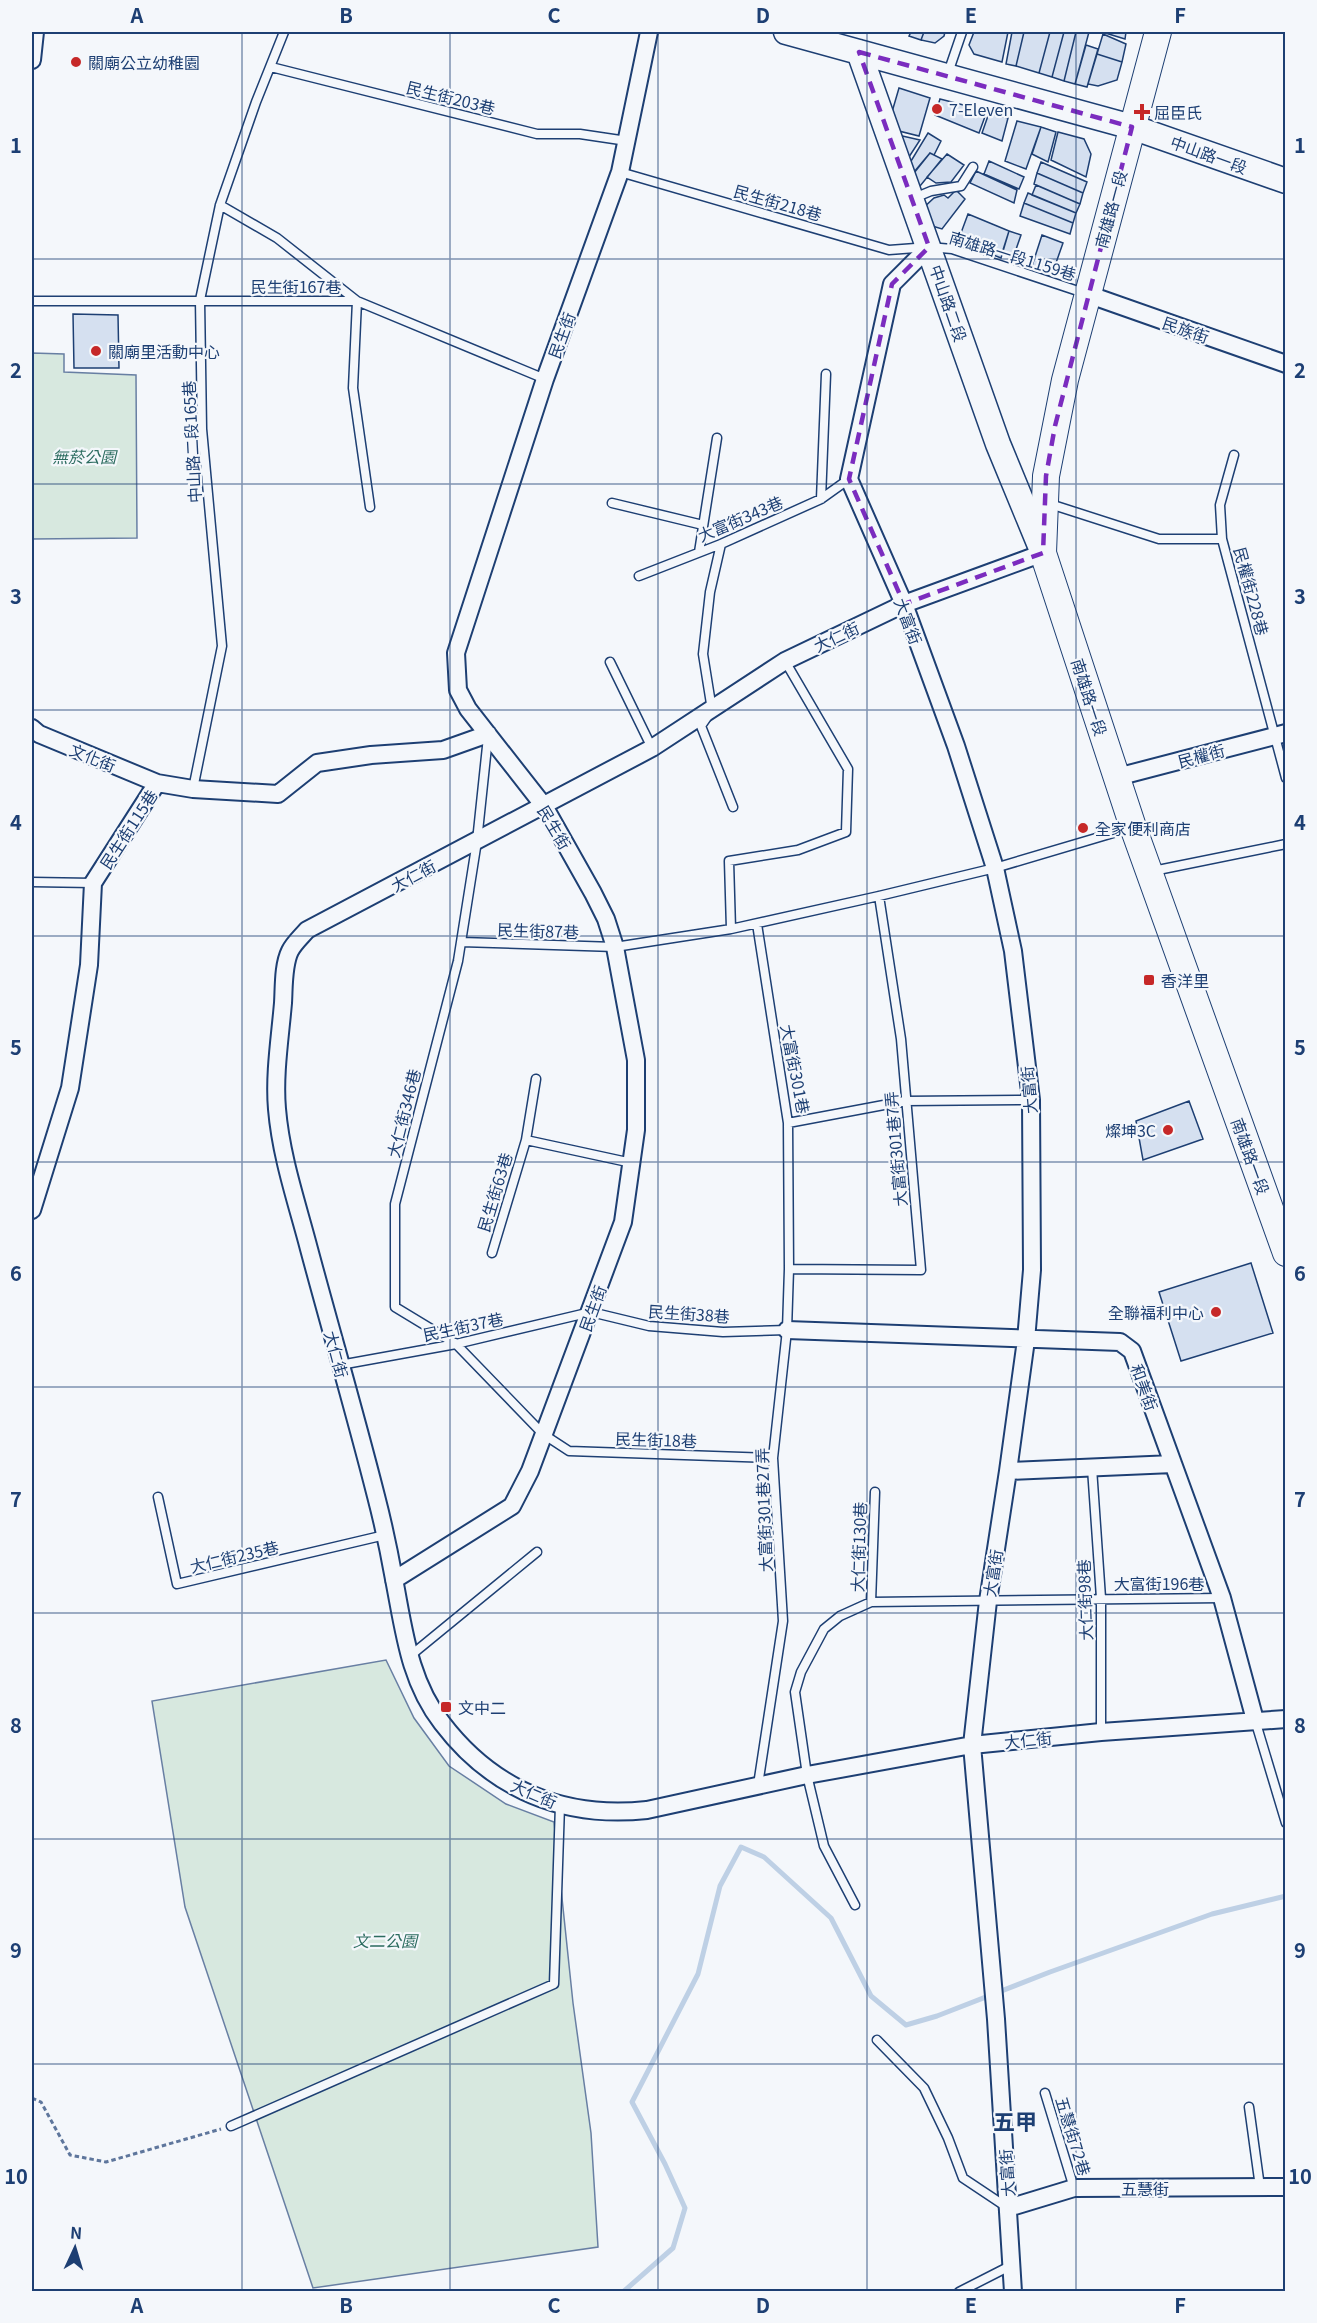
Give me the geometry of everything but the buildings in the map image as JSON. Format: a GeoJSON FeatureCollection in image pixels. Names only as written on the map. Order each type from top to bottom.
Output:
{"type":"FeatureCollection","features":[{"type":"Feature","properties":{"kind":"main road","name":"南雄路一段"},"geometry":{"type":"LineString","coordinates":[[1158,32],[1087,294],[1055,426],[1046,476],[1043,553],[1133,828],[1286,1253]]}},
{"type":"Feature","properties":{"kind":"street"},"geometry":{"type":"LineString","coordinates":[[32,60],[35,32]]}},
{"type":"Feature","properties":{"kind":"street","name":"民生街"},"geometry":{"type":"LineString","coordinates":[[394,1580],[512,1506],[530,1471],[623,1222],[636,1130],[636,1060],[615,947],[606,919],[593,893],[544,806],[468,709],[458,690],[456,653],[545,379],[620,172],[649,32]]}},
{"type":"Feature","properties":{"kind":"street"},"geometry":{"type":"LineString","coordinates":[[786,32],[1132,126]]}},
{"type":"Feature","properties":{"kind":"street","name":"中山路二段"},"geometry":{"type":"LineString","coordinates":[[859,52],[999,444],[1043,553]]}},
{"type":"Feature","properties":{"kind":"street","name":"中山路一段"},"geometry":{"type":"LineString","coordinates":[[1132,126],[1283,177]]}},
{"type":"Feature","properties":{"kind":"street"},"geometry":{"type":"LineString","coordinates":[[849,479],[892,284],[929,247]]}},
{"type":"Feature","properties":{"kind":"street","name":"民族街"},"geometry":{"type":"LineString","coordinates":[[1087,294],[1286,364]]}},
{"type":"Feature","properties":{"kind":"street","name":"大富街"},"geometry":{"type":"LineString","coordinates":[[849,479],[904,604],[956,746],[995,867],[1013,951],[1031,1100],[1032,1270],[1026,1340],[988,1600],[972,1745],[996,2019],[1013,2292]]}},
{"type":"Feature","properties":{"kind":"street","name":"大仁街"},"geometry":{"type":"LineString","coordinates":[[1043,553],[904,604],[784,661],[652,748],[307,930],[289,953],[276,1090],[284,1155],[385,1536],[400,1619],[415,1675],[430,1705],[448,1730],[496,1777],[560,1805],[591,1811],[620,1813],[647,1810],[807,1775],[972,1745],[1101,1732],[1286,1719]]}},
{"type":"Feature","properties":{"kind":"street","name":"文化街"},"geometry":{"type":"LineString","coordinates":[[32,728],[39,734],[157,783]]}},
{"type":"Feature","properties":{"kind":"street","name":"民生街115巷"},"geometry":{"type":"LineString","coordinates":[[32,1210],[70,1088],[89,965],[93,883],[157,783],[193,789],[278,794],[317,763],[371,755],[443,750],[488,734]]}},
{"type":"Feature","properties":{"kind":"street","name":"民權街"},"geometry":{"type":"LineString","coordinates":[[1117,777],[1280,734]]}},
{"type":"Feature","properties":{"kind":"street","name":"和美街"},"geometry":{"type":"LineString","coordinates":[[787,1330],[1120,1342],[1132,1351],[1222,1598],[1255,1720]]}},
{"type":"Feature","properties":{"kind":"street"},"geometry":{"type":"LineString","coordinates":[[1008,1471],[1173,1464]]}},
{"type":"Feature","properties":{"kind":"street","name":"五慧街"},"geometry":{"type":"LineString","coordinates":[[1008,2208],[1074,2188],[1286,2187]]}},
{"type":"Feature","properties":{"kind":"lane","name":"中山路二段165巷"},"geometry":{"type":"LineString","coordinates":[[193,789],[222,646],[202,429],[201,300],[220,205],[256,102],[284,32]]}},
{"type":"Feature","properties":{"kind":"lane"},"geometry":{"type":"LineString","coordinates":[[947,76],[962,32]]}},
{"type":"Feature","properties":{"kind":"lane","name":"民生街203巷"},"geometry":{"type":"LineString","coordinates":[[271,67],[537,134],[580,134],[627,141]]}},
{"type":"Feature","properties":{"kind":"lane"},"geometry":{"type":"LineString","coordinates":[[911,199],[931,191],[961,186],[973,167]]}},
{"type":"Feature","properties":{"kind":"lane","name":"民生街218巷"},"geometry":{"type":"LineString","coordinates":[[620,172],[889,250],[929,247]]}},
{"type":"Feature","properties":{"kind":"lane"},"geometry":{"type":"LineString","coordinates":[[220,205],[277,238],[357,301],[353,388],[370,507]]}},
{"type":"Feature","properties":{"kind":"lane","name":"南雄路一段1159巷"},"geometry":{"type":"LineString","coordinates":[[929,247],[952,249],[1087,294]]}},
{"type":"Feature","properties":{"kind":"lane","name":"民生街167巷"},"geometry":{"type":"LineString","coordinates":[[32,301],[357,301],[545,379]]}},
{"type":"Feature","properties":{"kind":"lane"},"geometry":{"type":"LineString","coordinates":[[821,499],[826,374]]}},
{"type":"Feature","properties":{"kind":"lane"},"geometry":{"type":"LineString","coordinates":[[699,552],[717,438]]}},
{"type":"Feature","properties":{"kind":"lane","name":"民權街228巷"},"geometry":{"type":"LineString","coordinates":[[1234,455],[1220,505],[1222,539],[1280,734],[1286,778]]}},
{"type":"Feature","properties":{"kind":"lane","name":"大富街343巷"},"geometry":{"type":"LineString","coordinates":[[639,576],[721,544],[821,499],[849,479]]}},
{"type":"Feature","properties":{"kind":"lane"},"geometry":{"type":"LineString","coordinates":[[1044,502],[1158,539],[1222,539]]}},
{"type":"Feature","properties":{"kind":"lane"},"geometry":{"type":"LineString","coordinates":[[612,503],[703,525]]}},
{"type":"Feature","properties":{"kind":"lane"},"geometry":{"type":"LineString","coordinates":[[721,544],[710,592],[703,654],[712,710],[701,726],[733,807]]}},
{"type":"Feature","properties":{"kind":"lane"},"geometry":{"type":"LineString","coordinates":[[731,929],[729,861],[798,850],[846,832],[848,769],[784,661]]}},
{"type":"Feature","properties":{"kind":"lane"},"geometry":{"type":"LineString","coordinates":[[610,662],[652,748]]}},
{"type":"Feature","properties":{"kind":"lane","name":"大仁街346巷"},"geometry":{"type":"LineString","coordinates":[[488,734],[477,841],[459,961],[395,1204],[395,1308],[456,1344],[543,1434]]}},
{"type":"Feature","properties":{"kind":"lane"},"geometry":{"type":"LineString","coordinates":[[615,947],[731,929],[879,896],[995,867],[1133,828]]}},
{"type":"Feature","properties":{"kind":"lane"},"geometry":{"type":"LineString","coordinates":[[1149,872],[1286,844]]}},
{"type":"Feature","properties":{"kind":"lane"},"geometry":{"type":"LineString","coordinates":[[32,882],[93,883]]}},
{"type":"Feature","properties":{"kind":"lane","name":"大富街301巷7弄"},"geometry":{"type":"LineString","coordinates":[[789,1269],[921,1270],[901,1039],[879,896]]}},
{"type":"Feature","properties":{"kind":"lane","name":"大富街301巷"},"geometry":{"type":"LineString","coordinates":[[756,924],[788,1123],[905,1101],[1031,1100]]}},
{"type":"Feature","properties":{"kind":"lane","name":"民生街87巷"},"geometry":{"type":"LineString","coordinates":[[461,942],[615,947]]}},
{"type":"Feature","properties":{"kind":"lane","name":"民生街63巷"},"geometry":{"type":"LineString","coordinates":[[492,1253],[526,1140],[536,1079]]}},
{"type":"Feature","properties":{"kind":"lane","name":"大富街301巷27弄"},"geometry":{"type":"LineString","coordinates":[[758,1786],[783,1621],[773,1458],[787,1330],[788,1123]]}},
{"type":"Feature","properties":{"kind":"lane","name":"民生街63巷"},"geometry":{"type":"LineString","coordinates":[[526,1140],[632,1163]]}},
{"type":"Feature","properties":{"kind":"lane","name":"民生街37巷"},"geometry":{"type":"LineString","coordinates":[[340,1365],[456,1344],[591,1312]]}},
{"type":"Feature","properties":{"kind":"lane","name":"民生街38巷"},"geometry":{"type":"LineString","coordinates":[[591,1312],[649,1326],[723,1332],[787,1330]]}},
{"type":"Feature","properties":{"kind":"lane","name":"民生街18巷"},"geometry":{"type":"LineString","coordinates":[[543,1434],[569,1451],[773,1458]]}},
{"type":"Feature","properties":{"kind":"lane","name":"大仁街98巷"},"geometry":{"type":"LineString","coordinates":[[1092,1468],[1101,1598],[1101,1732]]}},
{"type":"Feature","properties":{"kind":"lane","name":"大仁街130巷"},"geometry":{"type":"LineString","coordinates":[[871,1602],[875,1492]]}},
{"type":"Feature","properties":{"kind":"lane","name":"大仁街235巷"},"geometry":{"type":"LineString","coordinates":[[158,1497],[177,1584],[385,1536]]}},
{"type":"Feature","properties":{"kind":"lane"},"geometry":{"type":"LineString","coordinates":[[410,1656],[537,1552]]}},
{"type":"Feature","properties":{"kind":"lane","name":"大富街196巷"},"geometry":{"type":"LineString","coordinates":[[988,1600],[1222,1598]]}},
{"type":"Feature","properties":{"kind":"lane","name":"大仁街130巷"},"geometry":{"type":"LineString","coordinates":[[855,1905],[824,1846],[807,1775],[795,1692],[801,1672],[824,1629],[840,1616],[871,1602],[988,1600]]}},
{"type":"Feature","properties":{"kind":"lane"},"geometry":{"type":"LineString","coordinates":[[1255,1720],[1286,1823]]}},
{"type":"Feature","properties":{"kind":"lane"},"geometry":{"type":"LineString","coordinates":[[231,2126],[554,1984],[560,1805]]}},
{"type":"Feature","properties":{"kind":"lane"},"geometry":{"type":"LineString","coordinates":[[877,2040],[924,2088],[948,2138],[963,2178],[1008,2208]]}},
{"type":"Feature","properties":{"kind":"lane","name":"五慧街72巷"},"geometry":{"type":"LineString","coordinates":[[1045,2092],[1074,2188]]}},
{"type":"Feature","properties":{"kind":"lane"},"geometry":{"type":"LineString","coordinates":[[1249,2107],[1260,2187]]}},
{"type":"Feature","properties":{"kind":"lane"},"geometry":{"type":"LineString","coordinates":[[959,2292],[1010,2266]]}},
{"type":"Feature","properties":{"kind":"path"},"geometry":{"type":"LineString","coordinates":[[32,2098],[41,2102],[70,2156],[106,2162],[231,2126]]}},
{"type":"Feature","properties":{"kind":"highlighted area"},"geometry":{"type":"Polygon","coordinates":[[[859,52],[1132,127],[1055,426],[1046,476],[1043,553],[904,604],[849,479],[892,284],[929,247],[859,52]]]}},
{"type":"Feature","properties":{"kind":"green space","name":"無菸公園"},"geometry":{"type":"Polygon","coordinates":[[[32,353],[64,354],[64,372],[136,375],[137,538],[32,539],[32,353]]]}},
{"type":"Feature","properties":{"kind":"green space","name":"文二公園"},"geometry":{"type":"Polygon","coordinates":[[[386,1660],[414,1718],[449,1766],[506,1804],[554,1822],[573,2003],[591,2133],[598,2247],[313,2288],[185,1907],[152,1701],[386,1660]]]}},
{"type":"Feature","properties":{"kind":"waterway"},"geometry":{"type":"LineString","coordinates":[[623,2292],[673,2248],[685,2208],[632,2102],[698,1974],[720,1886],[741,1847],[764,1857],[831,1918],[871,1996],[906,2025],[937,2016],[1050,1972],[1212,1914],[1286,1896]]}},
{"type":"Feature","properties":{"kind":"place","name":"關廟公立幼稚園"},"geometry":{"type":"Point","coordinates":[76,62]}},
{"type":"Feature","properties":{"kind":"place","name":"7-Eleven"},"geometry":{"type":"Point","coordinates":[937,109]}},
{"type":"Feature","properties":{"kind":"place","name":"屈臣氏"},"geometry":{"type":"Point","coordinates":[1142,112]}},
{"type":"Feature","properties":{"kind":"place","name":"關廟里活動中心"},"geometry":{"type":"Point","coordinates":[96,351]}},
{"type":"Feature","properties":{"kind":"place","name":"全家便利商店"},"geometry":{"type":"Point","coordinates":[1083,828]}},
{"type":"Feature","properties":{"kind":"place","name":"香洋里"},"geometry":{"type":"Point","coordinates":[1149,980]}},
{"type":"Feature","properties":{"kind":"place","name":"燦坤3C"},"geometry":{"type":"Point","coordinates":[1168,1130]}},
{"type":"Feature","properties":{"kind":"place","name":"全聯福利中心"},"geometry":{"type":"Point","coordinates":[1216,1312]}},
{"type":"Feature","properties":{"kind":"place","name":"文中二"},"geometry":{"type":"Point","coordinates":[446,1707]}},
{"type":"Feature","properties":{"kind":"district","name":"五甲"},"geometry":{"type":"Point","coordinates":[1015,2120]}}]}
